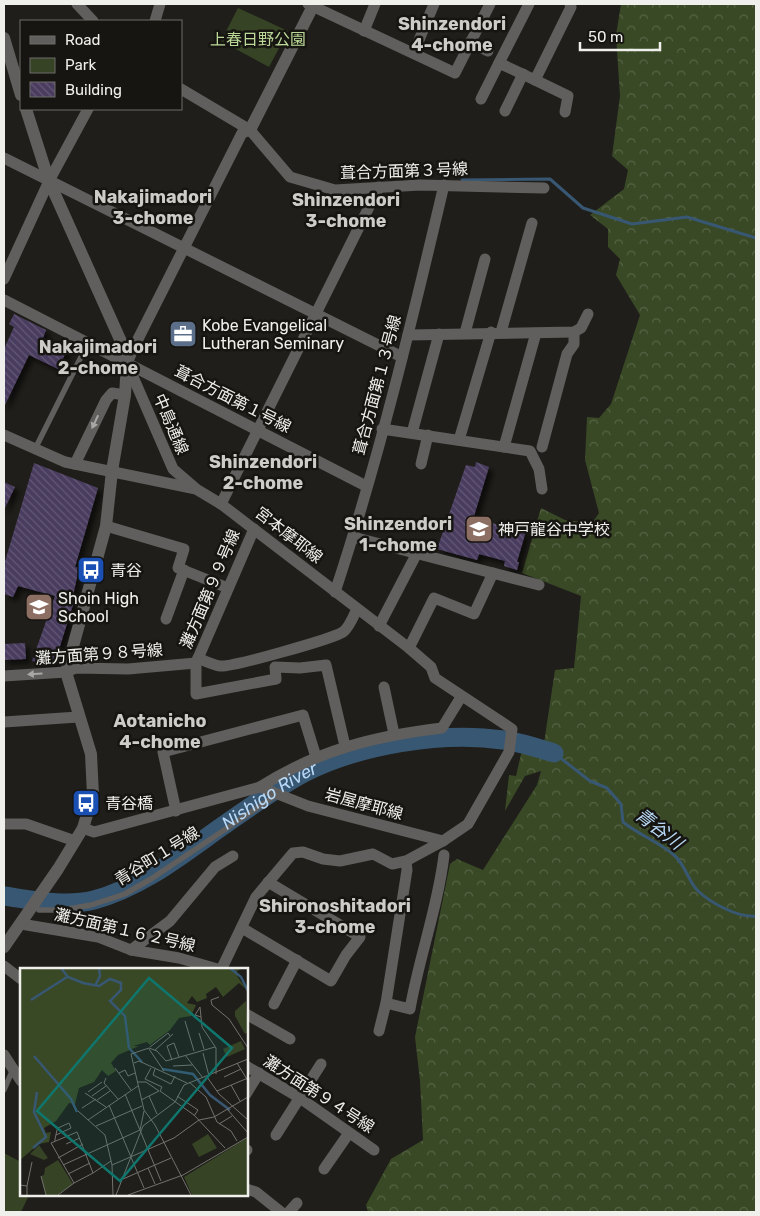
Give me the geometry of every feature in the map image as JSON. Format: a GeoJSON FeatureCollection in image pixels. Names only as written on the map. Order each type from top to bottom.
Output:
{"type":"FeatureCollection","features":[{"type":"Feature","properties":{"kind":"street"},"geometry":{"type":"LineString","coordinates":[[77,4],[86,19]]}},
{"type":"Feature","properties":{"kind":"street"},"geometry":{"type":"LineString","coordinates":[[155,20],[160,4]]}},
{"type":"Feature","properties":{"kind":"street"},"geometry":{"type":"LineString","coordinates":[[364,31],[375,4]]}},
{"type":"Feature","properties":{"kind":"street"},"geometry":{"type":"LineString","coordinates":[[414,52],[434,4]]}},
{"type":"Feature","properties":{"kind":"street"},"geometry":{"type":"LineString","coordinates":[[127,363],[242,133],[250,130],[312,5],[455,72],[490,4]]}},
{"type":"Feature","properties":{"kind":"street"},"geometry":{"type":"LineString","coordinates":[[482,100],[529,4]]}},
{"type":"Feature","properties":{"kind":"street"},"geometry":{"type":"LineString","coordinates":[[534,80],[571,7],[570,4]]}},
{"type":"Feature","properties":{"kind":"street"},"geometry":{"type":"LineString","coordinates":[[4,38],[18,75],[20,88]]}},
{"type":"Feature","properties":{"kind":"street"},"geometry":{"type":"LineString","coordinates":[[470,42],[488,50]]}},
{"type":"Feature","properties":{"kind":"street"},"geometry":{"type":"LineString","coordinates":[[499,63],[568,96],[566,112]]}},
{"type":"Feature","properties":{"kind":"street"},"geometry":{"type":"LineString","coordinates":[[505,111],[522,74]]}},
{"type":"Feature","properties":{"kind":"street","name":"葺合方面第３号線"},"geometry":{"type":"LineString","coordinates":[[182,90],[250,130],[290,177],[335,190],[444,185],[544,188]]}},
{"type":"Feature","properties":{"kind":"street"},"geometry":{"type":"LineString","coordinates":[[4,947],[21,924],[35,910],[43,891],[83,828],[93,795],[93,770],[88,744],[78,717],[66,672],[106,526],[112,470],[125,395],[127,363],[123,346],[49,181],[26,110]]}},
{"type":"Feature","properties":{"kind":"street"},"geometry":{"type":"LineString","coordinates":[[4,279],[49,181],[87,110]]}},
{"type":"Feature","properties":{"kind":"street"},"geometry":{"type":"LineString","coordinates":[[4,158],[184,246],[402,357]]}},
{"type":"Feature","properties":{"kind":"street","name":"葺合方面第１３号線"},"geometry":{"type":"LineString","coordinates":[[335,592],[353,537],[408,335],[444,185]]}},
{"type":"Feature","properties":{"kind":"street"},"geometry":{"type":"LineString","coordinates":[[221,504],[378,188]]}},
{"type":"Feature","properties":{"kind":"street"},"geometry":{"type":"LineString","coordinates":[[459,440],[532,223]]}},
{"type":"Feature","properties":{"kind":"street"},"geometry":{"type":"LineString","coordinates":[[465,333],[485,259]]}},
{"type":"Feature","properties":{"kind":"street","name":"葺合方面第１号線"},"geometry":{"type":"LineString","coordinates":[[4,300],[366,486]]}},
{"type":"Feature","properties":{"kind":"street"},"geometry":{"type":"LineString","coordinates":[[408,335],[574,332],[581,328],[588,314]]}},
{"type":"Feature","properties":{"kind":"street"},"geometry":{"type":"LineString","coordinates":[[504,447],[536,332]]}},
{"type":"Feature","properties":{"kind":"street"},"geometry":{"type":"LineString","coordinates":[[542,447],[567,354],[574,344],[574,332]]}},
{"type":"Feature","properties":{"kind":"street"},"geometry":{"type":"LineString","coordinates":[[412,433],[439,334]]}},
{"type":"Feature","properties":{"kind":"street","name":"中島通線"},"geometry":{"type":"LineString","coordinates":[[127,363],[173,469],[196,489]]}},
{"type":"Feature","properties":{"kind":"street"},"geometry":{"type":"LineString","coordinates":[[75,464],[106,400],[112,393],[125,395]]}},
{"type":"Feature","properties":{"kind":"street"},"geometry":{"type":"LineString","coordinates":[[382,429],[530,451],[539,469],[542,489]]}},
{"type":"Feature","properties":{"kind":"street","name":"宮本摩耶線"},"geometry":{"type":"LineString","coordinates":[[4,435],[75,464],[98,470],[112,470],[196,489],[221,504],[409,648],[430,666],[435,678],[512,729],[509,752],[468,824],[443,842]]}},
{"type":"Feature","properties":{"kind":"street"},"geometry":{"type":"LineString","coordinates":[[421,464],[428,436]]}},
{"type":"Feature","properties":{"kind":"street"},"geometry":{"type":"LineString","coordinates":[[106,526],[184,548],[178,568],[228,588]]}},
{"type":"Feature","properties":{"kind":"street","name":"灘方面第９９号線"},"geometry":{"type":"LineString","coordinates":[[197,660],[254,529]]}},
{"type":"Feature","properties":{"kind":"street"},"geometry":{"type":"LineString","coordinates":[[353,537],[539,585]]}},
{"type":"Feature","properties":{"kind":"street"},"geometry":{"type":"LineString","coordinates":[[379,626],[417,554]]}},
{"type":"Feature","properties":{"kind":"street"},"geometry":{"type":"LineString","coordinates":[[166,619],[184,570]]}},
{"type":"Feature","properties":{"kind":"street"},"geometry":{"type":"LineString","coordinates":[[409,648],[434,598],[474,614],[493,573]]}},
{"type":"Feature","properties":{"kind":"street","name":"灘方面第９８号線"},"geometry":{"type":"LineString","coordinates":[[4,676],[66,672],[76,668],[128,669],[197,660],[219,666],[236,665],[287,649],[304,647],[344,632],[357,609]]}},
{"type":"Feature","properties":{"kind":"street"},"geometry":{"type":"LineString","coordinates":[[197,660],[196,694],[276,679],[275,667],[300,668],[326,665],[345,746]]}},
{"type":"Feature","properties":{"kind":"street"},"geometry":{"type":"LineString","coordinates":[[384,687],[394,734]]}},
{"type":"Feature","properties":{"kind":"street"},"geometry":{"type":"LineString","coordinates":[[83,828],[94,832],[262,788],[282,773],[345,746],[394,734],[442,728],[461,697]]}},
{"type":"Feature","properties":{"kind":"street"},"geometry":{"type":"LineString","coordinates":[[176,811],[163,752],[303,715],[316,757]]}},
{"type":"Feature","properties":{"kind":"street"},"geometry":{"type":"LineString","coordinates":[[4,722],[78,717]]}},
{"type":"Feature","properties":{"kind":"street","name":"岩屋摩耶線"},"geometry":{"type":"LineString","coordinates":[[262,788],[308,806],[443,842]]}},
{"type":"Feature","properties":{"kind":"street"},"geometry":{"type":"LineString","coordinates":[[4,824],[26,824],[75,840]]}},
{"type":"Feature","properties":{"kind":"street"},"geometry":{"type":"LineString","coordinates":[[222,968],[256,897],[293,853],[303,852],[323,859],[340,861],[374,854],[392,864],[406,860],[443,842]]}},
{"type":"Feature","properties":{"kind":"street"},"geometry":{"type":"LineString","coordinates":[[386,1003],[410,1009],[417,966],[441,880],[444,855]]}},
{"type":"Feature","properties":{"kind":"street"},"geometry":{"type":"LineString","coordinates":[[131,950],[170,921],[215,867],[233,856]]}},
{"type":"Feature","properties":{"kind":"street"},"geometry":{"type":"LineString","coordinates":[[379,1031],[386,1003],[406,860]]}},
{"type":"Feature","properties":{"kind":"street"},"geometry":{"type":"LineString","coordinates":[[242,928],[331,981],[346,955],[360,937],[268,882]]}},
{"type":"Feature","properties":{"kind":"street","name":"灘方面第１６２号線"},"geometry":{"type":"LineString","coordinates":[[21,924],[98,937],[131,950],[179,958],[214,968]]}},
{"type":"Feature","properties":{"kind":"street"},"geometry":{"type":"LineString","coordinates":[[274,1004],[297,960]]}},
{"type":"Feature","properties":{"kind":"street"},"geometry":{"type":"LineString","coordinates":[[4,966],[20,979]]}},
{"type":"Feature","properties":{"kind":"street"},"geometry":{"type":"LineString","coordinates":[[248,1015],[290,1039]]}},
{"type":"Feature","properties":{"kind":"street"},"geometry":{"type":"LineString","coordinates":[[4,1054],[20,1080]]}},
{"type":"Feature","properties":{"kind":"street"},"geometry":{"type":"LineString","coordinates":[[276,1134],[321,1064]]}},
{"type":"Feature","properties":{"kind":"street","name":"灘方面第９４号線"},"geometry":{"type":"LineString","coordinates":[[248,1067],[300,1098],[374,1150]]}},
{"type":"Feature","properties":{"kind":"street"},"geometry":{"type":"LineString","coordinates":[[248,1091],[259,1073]]}},
{"type":"Feature","properties":{"kind":"street"},"geometry":{"type":"LineString","coordinates":[[324,1169],[349,1133]]}},
{"type":"Feature","properties":{"kind":"street"},"geometry":{"type":"LineString","coordinates":[[248,1190],[256,1192],[281,1212]]}},
{"type":"Feature","properties":{"kind":"street"},"geometry":{"type":"LineString","coordinates":[[289,1212],[297,1203]]}},
{"type":"Feature","properties":{"kind":"lane"},"geometry":{"type":"LineString","coordinates":[[36,449],[88,343]]}},
{"type":"Feature","properties":{"kind":"lane","name":"青谷町１号線"},"geometry":{"type":"LineString","coordinates":[[35,910],[85,906],[125,894],[151,879],[278,794]]}},
{"type":"Feature","properties":{"kind":"lane"},"geometry":{"type":"LineString","coordinates":[[4,1090],[13,1069]]}},
{"type":"Feature","properties":{"kind":"green space"},"geometry":{"type":"Polygon","coordinates":[[[621,4],[756,4],[756,1212],[368,1212],[366,1205],[391,1159],[423,1140],[420,1081],[415,1037],[450,864],[457,859],[483,870],[537,785],[541,771],[525,776],[505,811],[509,775],[516,776],[522,750],[544,743],[555,670],[574,668],[581,596],[522,573],[541,508],[565,520],[592,523],[599,513],[585,460],[587,417],[599,418],[611,404],[640,315],[616,275],[620,259],[608,247],[608,229],[590,215],[624,189],[628,170],[612,156],[620,96],[616,35],[621,4]]]}},
{"type":"Feature","properties":{"kind":"green space","name":"上春日野公園"},"geometry":{"type":"Polygon","coordinates":[[[238,8],[288,31],[269,67],[221,41],[238,8]]]}},
{"type":"Feature","properties":{"kind":"green space"},"geometry":{"type":"Polygon","coordinates":[[[4,1153],[20,1161],[20,1196],[29,1196],[21,1212],[4,1212],[4,1153]]]}},
{"type":"Feature","properties":{"kind":"building"},"geometry":{"type":"Polygon","coordinates":[[[14,314],[46,330],[43,338],[67,350],[58,369],[29,355],[4,407],[4,349],[14,327],[9,324],[14,314]]]}},
{"type":"Feature","properties":{"kind":"building"},"geometry":{"type":"Polygon","coordinates":[[[476,462],[489,467],[471,526],[490,530],[492,523],[504,526],[504,524],[526,531],[517,562],[519,562],[517,570],[504,566],[505,561],[479,554],[477,560],[437,549],[466,465],[475,467],[476,462]]]}},
{"type":"Feature","properties":{"kind":"building"},"geometry":{"type":"Polygon","coordinates":[[[34,463],[98,488],[75,567],[79,568],[71,605],[73,605],[54,665],[32,661],[55,596],[18,586],[13,597],[4,594],[4,565],[34,463]]]}},
{"type":"Feature","properties":{"kind":"building"},"geometry":{"type":"Polygon","coordinates":[[[4,482],[15,487],[4,510],[4,482]]]}},
{"type":"Feature","properties":{"kind":"building"},"geometry":{"type":"Polygon","coordinates":[[[25,643],[26,659],[4,660],[4,644],[25,643]]]}},
{"type":"Feature","properties":{"kind":"waterway"},"geometry":{"type":"LineString","coordinates":[[462,180],[550,179],[583,208],[632,224],[687,217],[756,238]]}},
{"type":"Feature","properties":{"kind":"waterway","name":"Nishigo River"},"geometry":{"type":"LineString","coordinates":[[4,896],[72,903],[94,900],[112,894],[146,878],[178,858],[263,798],[304,773],[326,763],[375,748],[427,739],[454,737],[516,742],[554,753]]}},
{"type":"Feature","properties":{"kind":"waterway","name":"青谷川"},"geometry":{"type":"LineString","coordinates":[[554,753],[590,781],[607,788],[621,804],[623,822],[674,855],[703,896],[733,912],[741,915],[756,916]]}},
{"type":"Feature","properties":{"kind":"place","name":"Kobe Evangelical Lutheran Seminary"},"geometry":{"type":"Point","coordinates":[183,334]}},
{"type":"Feature","properties":{"kind":"place","name":"神戸龍谷中学校"},"geometry":{"type":"Point","coordinates":[479,529]}},
{"type":"Feature","properties":{"kind":"place","name":"青谷"},"geometry":{"type":"Point","coordinates":[91,570]}},
{"type":"Feature","properties":{"kind":"place","name":"Shoin High School"},"geometry":{"type":"Point","coordinates":[39,607]}},
{"type":"Feature","properties":{"kind":"place","name":"青谷橋"},"geometry":{"type":"Point","coordinates":[86,803]}},
{"type":"Feature","properties":{"kind":"district","name":"Shinzendori 4-chome"},"geometry":{"type":"Point","coordinates":[452,34]}},
{"type":"Feature","properties":{"kind":"district","name":"Nakajimadori 3-chome"},"geometry":{"type":"Point","coordinates":[153,207]}},
{"type":"Feature","properties":{"kind":"district","name":"Shinzendori 3-chome"},"geometry":{"type":"Point","coordinates":[346,210]}},
{"type":"Feature","properties":{"kind":"district","name":"Nakajimadori 2-chome"},"geometry":{"type":"Point","coordinates":[98,357]}},
{"type":"Feature","properties":{"kind":"district","name":"Shinzendori 2-chome"},"geometry":{"type":"Point","coordinates":[263,472]}},
{"type":"Feature","properties":{"kind":"district","name":"Shinzendori 1-chome"},"geometry":{"type":"Point","coordinates":[398,534]}},
{"type":"Feature","properties":{"kind":"district","name":"Aotanicho 4-chome"},"geometry":{"type":"Point","coordinates":[160,731]}},
{"type":"Feature","properties":{"kind":"district","name":"Shironoshitadori 3-chome"},"geometry":{"type":"Point","coordinates":[335,916]}}]}
